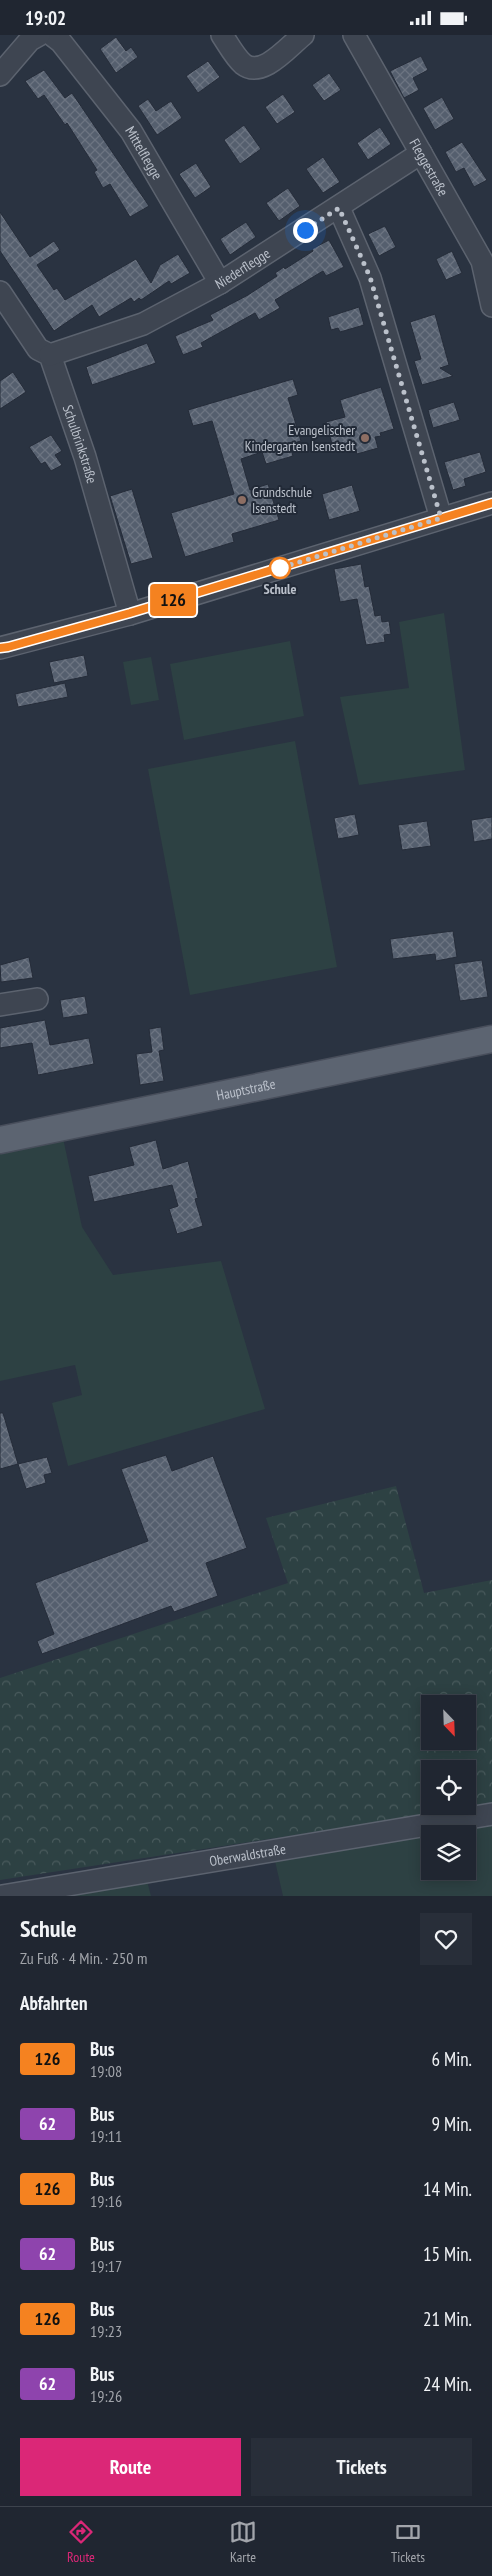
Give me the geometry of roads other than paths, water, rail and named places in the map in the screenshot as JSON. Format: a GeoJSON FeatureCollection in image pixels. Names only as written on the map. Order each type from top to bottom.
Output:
{"type":"FeatureCollection","features":[{"type":"Feature","properties":{"kind":"main road","name":"Hauptstraße"},"geometry":{"type":"LineString","coordinates":[[0,1140],[492,1039]]}},
{"type":"Feature","properties":{"kind":"street"},"geometry":{"type":"LineString","coordinates":[[0,75],[30,40],[39,35]]}},
{"type":"Feature","properties":{"kind":"street","name":"Mittelflegge"},"geometry":{"type":"LineString","coordinates":[[52,35],[61,42],[131,131],[220,283]]}},
{"type":"Feature","properties":{"kind":"street"},"geometry":{"type":"LineString","coordinates":[[222,35],[242,63],[252,69],[263,67],[303,35]]}},
{"type":"Feature","properties":{"kind":"street","name":"Fleggestraße"},"geometry":{"type":"LineString","coordinates":[[354,35],[482,261],[492,306]]}},
{"type":"Feature","properties":{"kind":"street","name":"Niederflegge"},"geometry":{"type":"LineString","coordinates":[[50,355],[143,325],[220,283],[339,208],[421,153]]}},
{"type":"Feature","properties":{"kind":"street"},"geometry":{"type":"LineString","coordinates":[[339,208],[370,277],[441,518]]}},
{"type":"Feature","properties":{"kind":"street"},"geometry":{"type":"LineString","coordinates":[[0,292],[38,349],[50,355]]}},
{"type":"Feature","properties":{"kind":"street","name":"Schulbrinkstraße"},"geometry":{"type":"LineString","coordinates":[[50,355],[85,457],[130,613]]}},
{"type":"Feature","properties":{"kind":"street"},"geometry":{"type":"LineString","coordinates":[[0,648],[130,613],[492,503]]}},
{"type":"Feature","properties":{"kind":"street"},"geometry":{"type":"LineString","coordinates":[[0,1005],[37,999]]}},
{"type":"Feature","properties":{"kind":"street","name":"Oberwaldstraße"},"geometry":{"type":"LineString","coordinates":[[2,1896],[492,1814]]}},
{"type":"Feature","properties":{"kind":"place","name":"Evangelischer Kindergarten Isenstedt"},"geometry":{"type":"Point","coordinates":[365,438]}},
{"type":"Feature","properties":{"kind":"place","name":"Grundschule Isenstedt"},"geometry":{"type":"Point","coordinates":[242,500]}},
{"type":"Feature","properties":{"kind":"place","name":"Schule"},"geometry":{"type":"Point","coordinates":[280,568]}}]}
